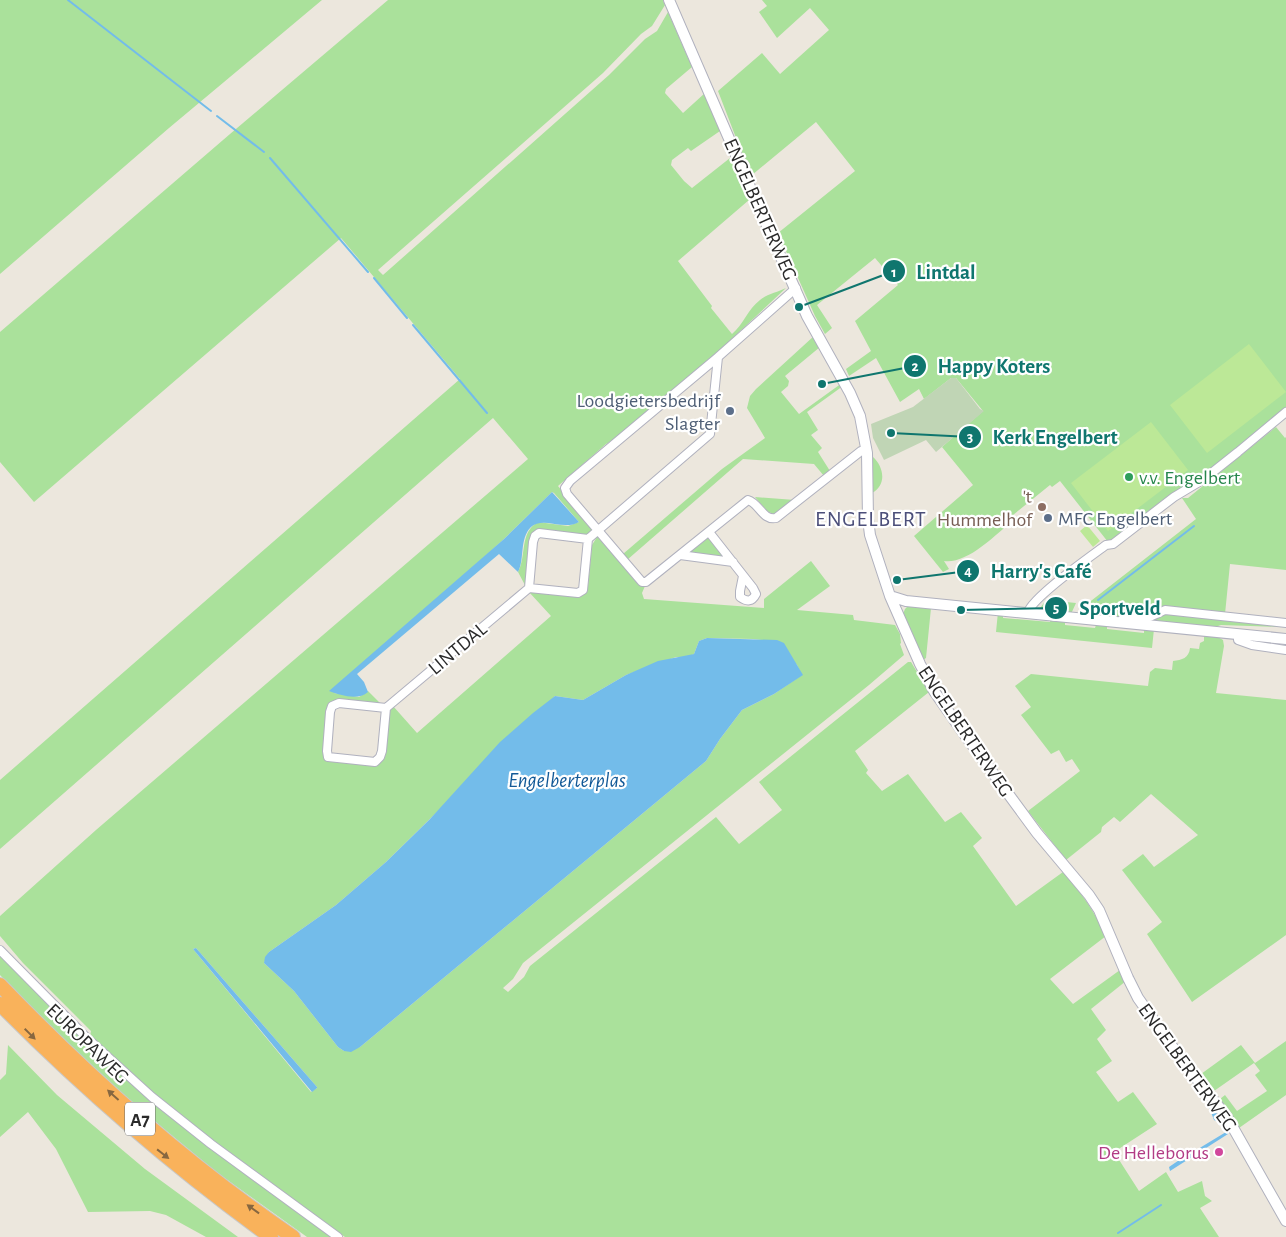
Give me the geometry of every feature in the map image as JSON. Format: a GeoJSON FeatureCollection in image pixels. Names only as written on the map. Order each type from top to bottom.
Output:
{"type":"FeatureCollection","features":[{"type":"Feature","properties":{"kind":"highway","name":"EUROPAWEG"},"geometry":{"type":"LineString","coordinates":[[0,985],[52,1038],[130,1110],[225,1187],[293,1237]]}},
{"type":"Feature","properties":{"kind":"highway","name":"EUROPAWEG"},"geometry":{"type":"LineString","coordinates":[[0,1004],[60,1065],[117,1116],[196,1180],[271,1237]]}},
{"type":"Feature","properties":{"kind":"street","name":"ENGELBERTERWEG"},"geometry":{"type":"LineString","coordinates":[[670,0],[753,194],[820,341],[850,393],[860,416],[867,449],[870,535],[890,596],[914,653],[934,691],[950,714],[1037,833],[1100,910],[1138,998],[1181,1059],[1227,1117],[1286,1221]]}},
{"type":"Feature","properties":{"kind":"street"},"geometry":{"type":"LineString","coordinates":[[796,288],[718,357],[570,481],[565,488],[567,494],[642,582],[646,582],[748,500],[754,502],[766,516],[772,519],[776,518],[861,451],[867,449]]}},
{"type":"Feature","properties":{"kind":"street"},"geometry":{"type":"LineString","coordinates":[[588,539],[539,533],[535,536],[529,588],[578,592],[583,590],[588,539],[710,434],[718,357]]}},
{"type":"Feature","properties":{"kind":"street"},"geometry":{"type":"LineString","coordinates":[[1028,612],[1033,602],[1072,571],[1106,545],[1113,544],[1174,497],[1204,479],[1286,412]]}},
{"type":"Feature","properties":{"kind":"street"},"geometry":{"type":"LineString","coordinates":[[709,532],[743,576]]}},
{"type":"Feature","properties":{"kind":"street"},"geometry":{"type":"LineString","coordinates":[[680,555],[732,562]]}},
{"type":"Feature","properties":{"kind":"street","name":"LINTDAL"},"geometry":{"type":"LineString","coordinates":[[386,708],[529,588]]}},
{"type":"Feature","properties":{"kind":"street"},"geometry":{"type":"LineString","coordinates":[[890,596],[906,600],[1286,639]]}},
{"type":"Feature","properties":{"kind":"street"},"geometry":{"type":"LineString","coordinates":[[896,611],[906,600]]}},
{"type":"Feature","properties":{"kind":"street"},"geometry":{"type":"LineString","coordinates":[[1120,622],[1125,616],[1150,617],[1165,610],[1286,623]]}},
{"type":"Feature","properties":{"kind":"street"},"geometry":{"type":"LineString","coordinates":[[1238,634],[1238,640],[1252,645],[1286,650]]}},
{"type":"Feature","properties":{"kind":"street"},"geometry":{"type":"LineString","coordinates":[[338,703],[386,708],[380,757],[374,762],[328,757],[330,712],[332,706],[338,703]]}},
{"type":"Feature","properties":{"kind":"street"},"geometry":{"type":"LineString","coordinates":[[0,950],[88,1038],[152,1097],[211,1144],[338,1237]]}},
{"type":"Feature","properties":{"kind":"green space"},"geometry":{"type":"Polygon","coordinates":[[[0,0],[322,0],[169,128],[0,274],[0,0]]]}},
{"type":"Feature","properties":{"kind":"green space"},"geometry":{"type":"Polygon","coordinates":[[[388,0],[663,0],[665,5],[652,26],[641,34],[603,73],[378,270],[383,275],[609,75],[645,39],[657,31],[668,12],[692,67],[666,89],[665,93],[683,113],[705,93],[720,131],[691,151],[688,148],[672,160],[671,165],[692,188],[730,158],[749,200],[678,261],[732,334],[760,300],[786,288],[705,364],[606,444],[558,486],[592,527],[592,532],[587,535],[539,531],[526,587],[518,572],[526,538],[532,527],[538,522],[568,526],[579,522],[552,492],[504,539],[334,693],[359,697],[368,691],[381,704],[340,700],[329,707],[325,759],[380,763],[385,757],[389,709],[393,706],[417,733],[551,616],[529,592],[586,590],[592,545],[597,537],[601,536],[645,586],[642,593],[644,599],[764,608],[764,599],[811,561],[830,586],[797,610],[853,615],[854,620],[895,625],[900,634],[900,644],[904,655],[523,963],[513,979],[503,988],[508,992],[524,977],[530,966],[716,817],[739,844],[782,810],[759,782],[908,662],[911,662],[929,692],[855,751],[868,770],[866,773],[882,791],[908,774],[945,822],[961,812],[982,838],[973,846],[1016,906],[1063,872],[1082,895],[1106,936],[1050,979],[1073,1004],[1120,970],[1126,981],[1091,1009],[1106,1030],[1097,1039],[1112,1061],[1096,1072],[1118,1102],[1133,1092],[1157,1124],[1114,1152],[1139,1191],[1166,1172],[1178,1192],[1202,1181],[1205,1196],[1212,1201],[1200,1208],[1219,1237],[345,1237],[213,1142],[151,1091],[90,1036],[91,1031],[23,963],[0,936],[0,916],[96,830],[528,459],[493,418],[0,849],[0,780],[460,379],[341,238],[34,502],[0,462],[0,332],[388,0]],[[707,638],[699,641],[694,654],[687,657],[676,657],[626,675],[583,700],[555,696],[386,862],[336,905],[269,952],[264,963],[294,991],[338,1047],[344,1051],[360,1047],[706,761],[742,710],[774,694],[802,675],[797,665],[775,640],[707,638]],[[196,948],[193,949],[311,1092],[317,1088],[317,1087],[196,948]]]}},
{"type":"Feature","properties":{"kind":"green space"},"geometry":{"type":"Polygon","coordinates":[[[762,0],[1286,0],[1286,410],[1208,472],[1108,542],[1060,481],[1052,487],[1050,485],[1013,515],[1010,523],[971,554],[953,561],[944,561],[949,569],[943,572],[914,536],[973,485],[942,447],[983,411],[956,378],[951,378],[924,399],[919,389],[900,402],[876,358],[849,376],[846,369],[871,351],[855,321],[898,285],[875,258],[817,305],[832,328],[825,334],[815,316],[778,233],[855,171],[816,122],[752,175],[718,91],[762,53],[780,74],[829,30],[810,8],[777,38],[759,12],[767,6],[762,0]]]}},
{"type":"Feature","properties":{"kind":"green space"},"geometry":{"type":"Polygon","coordinates":[[[814,336],[820,347],[785,376],[789,381],[788,386],[781,392],[799,414],[842,383],[843,386],[807,412],[818,430],[811,435],[822,448],[818,452],[830,471],[824,476],[814,464],[743,459],[627,560],[623,554],[722,469],[765,438],[747,408],[750,396],[814,336]]]}},
{"type":"Feature","properties":{"kind":"green space"},"geometry":{"type":"Polygon","coordinates":[[[1249,344],[1286,392],[1207,453],[1170,405],[1249,344]]]}},
{"type":"Feature","properties":{"kind":"green space"},"geometry":{"type":"Polygon","coordinates":[[[951,378],[956,378],[980,409],[984,411],[936,452],[926,440],[884,460],[873,438],[871,424],[913,407],[951,378]]]}},
{"type":"Feature","properties":{"kind":"green space","name":"v.v. Engelbert"},"geometry":{"type":"Polygon","coordinates":[[[1151,422],[1188,470],[1108,531],[1071,483],[1151,422]]]}},
{"type":"Feature","properties":{"kind":"green space"},"geometry":{"type":"Polygon","coordinates":[[[1276,427],[1286,437],[1286,570],[1230,564],[1225,614],[1161,608],[1150,615],[1126,614],[1113,619],[1086,616],[1087,604],[1196,519],[1182,498],[1188,498],[1276,427]]]}},
{"type":"Feature","properties":{"kind":"green space"},"geometry":{"type":"Polygon","coordinates":[[[873,457],[880,466],[882,481],[877,490],[872,493],[871,458],[873,457]]]}},
{"type":"Feature","properties":{"kind":"green space"},"geometry":{"type":"Polygon","coordinates":[[[755,497],[795,500],[773,514],[767,511],[755,497]]]}},
{"type":"Feature","properties":{"kind":"green space"},"geometry":{"type":"Polygon","coordinates":[[[1087,525],[1100,541],[1093,547],[1080,531],[1087,525]]]}},
{"type":"Feature","properties":{"kind":"green space"},"geometry":{"type":"Polygon","coordinates":[[[708,536],[724,557],[687,553],[708,536]]]}},
{"type":"Feature","properties":{"kind":"green space"},"geometry":{"type":"Polygon","coordinates":[[[1046,600],[1076,603],[1071,614],[1038,611],[1046,600]]]}},
{"type":"Feature","properties":{"kind":"green space"},"geometry":{"type":"Polygon","coordinates":[[[909,605],[931,608],[926,658],[923,660],[903,614],[909,605]]]}},
{"type":"Feature","properties":{"kind":"green space"},"geometry":{"type":"Polygon","coordinates":[[[998,612],[1003,613],[1003,618],[1050,622],[1051,619],[1065,621],[1065,625],[1095,628],[1096,625],[1107,626],[1107,629],[1144,633],[1144,628],[1154,629],[1152,648],[996,632],[998,612]]]}},
{"type":"Feature","properties":{"kind":"green space"},"geometry":{"type":"Polygon","coordinates":[[[1172,613],[1285,625],[1283,627],[1221,625],[1209,629],[1145,622],[1172,613]]]}},
{"type":"Feature","properties":{"kind":"green space"},"geometry":{"type":"Polygon","coordinates":[[[1204,635],[1216,636],[1223,640],[1224,646],[1216,693],[1286,700],[1286,935],[1192,1002],[1147,934],[1162,922],[1122,870],[1143,854],[1154,867],[1198,835],[1151,794],[1120,822],[1114,817],[1102,827],[1101,832],[1066,860],[1028,811],[1080,771],[1072,759],[1066,762],[1059,750],[1051,754],[1021,715],[1031,707],[1015,686],[1031,674],[1148,686],[1150,672],[1155,668],[1172,670],[1173,661],[1185,658],[1190,648],[1199,649],[1200,643],[1204,641],[1204,635]]]}},
{"type":"Feature","properties":{"kind":"green space"},"geometry":{"type":"Polygon","coordinates":[[[0,954],[77,1032],[158,1105],[244,1173],[333,1237],[307,1237],[215,1171],[134,1104],[91,1066],[0,975],[0,954]]]}},
{"type":"Feature","properties":{"kind":"green space"},"geometry":{"type":"Polygon","coordinates":[[[1286,1041],[1286,1095],[1239,1128],[1220,1099],[1225,1095],[1237,1111],[1267,1091],[1255,1075],[1260,1071],[1254,1063],[1214,1091],[1201,1074],[1241,1045],[1255,1063],[1286,1041]]]}},
{"type":"Feature","properties":{"kind":"green space"},"geometry":{"type":"Polygon","coordinates":[[[8,1045],[57,1095],[145,1169],[238,1237],[206,1237],[166,1215],[150,1211],[88,1212],[56,1149],[28,1112],[0,1137],[0,1080],[6,1074],[8,1045]]]}},
{"type":"Feature","properties":{"kind":"water"},"geometry":{"type":"Polygon","coordinates":[[[552,492],[579,522],[566,525],[541,523],[531,527],[523,543],[518,572],[499,554],[357,674],[364,682],[368,692],[364,695],[354,697],[329,691],[504,539],[552,492]]]}},
{"type":"Feature","properties":{"kind":"water","name":"Engelberterplas"},"geometry":{"type":"Polygon","coordinates":[[[707,638],[777,640],[784,643],[803,675],[774,694],[742,710],[706,761],[360,1047],[351,1052],[344,1051],[338,1047],[294,991],[264,963],[265,957],[269,952],[336,905],[386,862],[430,819],[500,742],[555,696],[583,700],[626,675],[658,661],[694,654],[699,641],[707,638]]]}},
{"type":"Feature","properties":{"kind":"water"},"geometry":{"type":"Polygon","coordinates":[[[196,948],[317,1088],[312,1092],[193,949],[196,948]]]}},
{"type":"Feature","properties":{"kind":"water"},"geometry":{"type":"Polygon","coordinates":[[[1211,1106],[1226,1126],[1228,1134],[1170,1171],[1169,1167],[1226,1132],[1222,1124],[1214,1120],[1209,1107],[1211,1106]]]}},
{"type":"Feature","properties":{"kind":"waterway"},"geometry":{"type":"LineString","coordinates":[[68,0],[211,111]]}},
{"type":"Feature","properties":{"kind":"waterway"},"geometry":{"type":"LineString","coordinates":[[217,116],[264,152]]}},
{"type":"Feature","properties":{"kind":"waterway"},"geometry":{"type":"LineString","coordinates":[[270,158],[368,272]]}},
{"type":"Feature","properties":{"kind":"waterway"},"geometry":{"type":"LineString","coordinates":[[374,278],[407,318]]}},
{"type":"Feature","properties":{"kind":"waterway"},"geometry":{"type":"LineString","coordinates":[[413,325],[487,413]]}},
{"type":"Feature","properties":{"kind":"waterway"},"geometry":{"type":"LineString","coordinates":[[1098,600],[1194,526]]}},
{"type":"Feature","properties":{"kind":"waterway"},"geometry":{"type":"LineString","coordinates":[[1118,1233],[1161,1205]]}},
{"type":"Feature","properties":{"kind":"place","name":"Lintdal"},"geometry":{"type":"Point","coordinates":[799,307]}},
{"type":"Feature","properties":{"kind":"place","name":"Happy Koters"},"geometry":{"type":"Point","coordinates":[822,384]}},
{"type":"Feature","properties":{"kind":"place","name":"Loodgietersbedrijf Slagter"},"geometry":{"type":"Point","coordinates":[730,411]}},
{"type":"Feature","properties":{"kind":"place","name":"Kerk Engelbert"},"geometry":{"type":"Point","coordinates":[891,433]}},
{"type":"Feature","properties":{"kind":"place","name":"v.v. Engelbert"},"geometry":{"type":"Point","coordinates":[1129,477]}},
{"type":"Feature","properties":{"kind":"place","name":"'t Hummelhof"},"geometry":{"type":"Point","coordinates":[1042,507]}},
{"type":"Feature","properties":{"kind":"place","name":"MFC Engelbert"},"geometry":{"type":"Point","coordinates":[1048,518]}},
{"type":"Feature","properties":{"kind":"place","name":"Harry's Café"},"geometry":{"type":"Point","coordinates":[897,580]}},
{"type":"Feature","properties":{"kind":"place","name":"Sportveld"},"geometry":{"type":"Point","coordinates":[961,610]}},
{"type":"Feature","properties":{"kind":"place","name":"De Helleborus"},"geometry":{"type":"Point","coordinates":[1219,1152]}},
{"type":"Feature","properties":{"kind":"district","name":"ENGELBERT"},"geometry":{"type":"Point","coordinates":[871,518]}}]}
